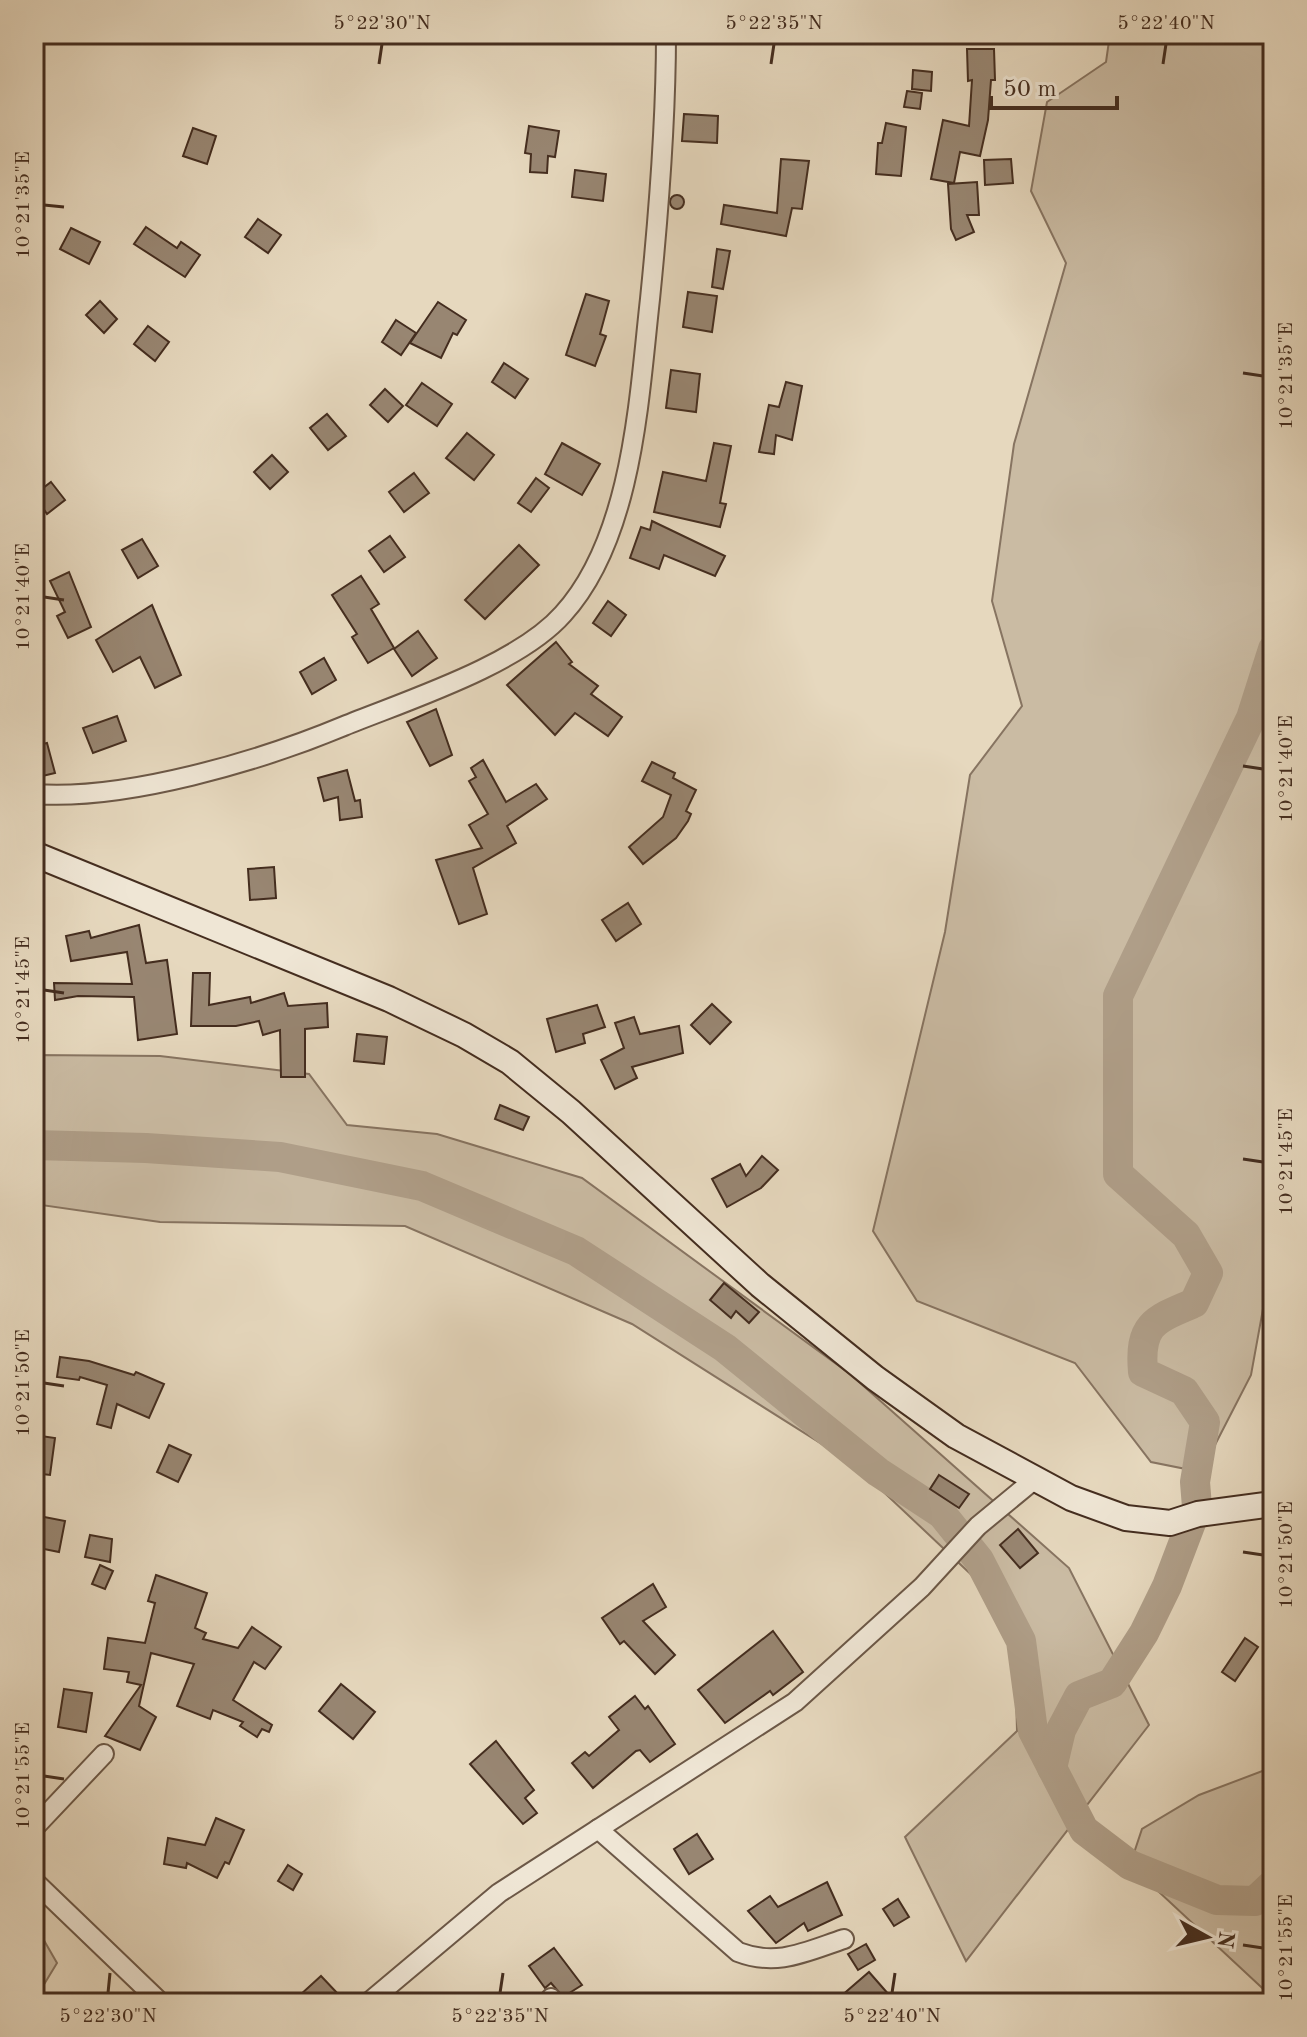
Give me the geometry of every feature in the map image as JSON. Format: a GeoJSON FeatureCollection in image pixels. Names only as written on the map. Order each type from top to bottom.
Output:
{"type":"FeatureCollection","features":[{"type":"Feature","properties":{"kind":"main road"},"geometry":{"type":"LineString","coordinates":[[34,854],[389,999],[464,1035],[510,1062],[571,1112],[760,1285],[875,1378],[956,1436],[1035,1479],[1098,1510],[1126,1518],[1170,1523],[1198,1514],[1273,1504]]}},
{"type":"Feature","properties":{"kind":"street"},"geometry":{"type":"LineString","coordinates":[[34,794],[84,793],[144,784],[316,738],[509,654],[537,637],[563,614],[589,576],[611,524],[637,420],[663,161],[666,34]]}},
{"type":"Feature","properties":{"kind":"street"},"geometry":{"type":"LineString","coordinates":[[368,2003],[499,1893],[795,1702],[922,1587],[949,1554],[978,1526],[1035,1479]]}},
{"type":"Feature","properties":{"kind":"street"},"geometry":{"type":"LineString","coordinates":[[34,1828],[104,1754]]}},
{"type":"Feature","properties":{"kind":"street"},"geometry":{"type":"LineString","coordinates":[[598,1829],[738,1952],[760,1961],[785,1958],[844,1939]]}},
{"type":"Feature","properties":{"kind":"street"},"geometry":{"type":"LineString","coordinates":[[34,1881],[161,2003]]}},
{"type":"Feature","properties":{"kind":"shaded area"},"geometry":{"type":"Polygon","coordinates":[[[1110,34],[1273,34],[1273,1254],[1251,1375],[1201,1472],[1151,1462],[1075,1363],[917,1301],[873,1231],[945,932],[970,775],[1022,706],[992,601],[1014,444],[1066,263],[1031,191],[1047,102],[1106,62],[1110,34]]]}},
{"type":"Feature","properties":{"kind":"shaded area"},"geometry":{"type":"Polygon","coordinates":[[[34,1055],[160,1056],[309,1074],[347,1125],[437,1134],[582,1178],[850,1374],[1069,1568],[1149,1725],[966,1961],[905,1837],[1017,1731],[1014,1615],[855,1465],[632,1324],[405,1226],[160,1222],[34,1204],[34,1055]]]}},
{"type":"Feature","properties":{"kind":"shaded area"},"geometry":{"type":"Polygon","coordinates":[[[1273,1767],[1273,1998],[1130,1865],[1142,1829],[1199,1795],[1273,1767]]]}},
{"type":"Feature","properties":{"kind":"shaded area"},"geometry":{"type":"Polygon","coordinates":[[[34,1923],[57,1963],[34,2001],[34,1923]]]}},
{"type":"Feature","properties":{"kind":"building"},"geometry":{"type":"Polygon","coordinates":[[[967,49],[994,49],[995,80],[991,80],[988,120],[980,156],[960,152],[954,183],[931,179],[943,120],[969,126],[972,80],[968,81],[967,49]]]}},
{"type":"Feature","properties":{"kind":"building"},"geometry":{"type":"Polygon","coordinates":[[[913,70],[932,72],[931,91],[912,89],[913,70]]]}},
{"type":"Feature","properties":{"kind":"building"},"geometry":{"type":"Polygon","coordinates":[[[907,91],[922,93],[920,109],[904,107],[907,91]]]}},
{"type":"Feature","properties":{"kind":"building"},"geometry":{"type":"Polygon","coordinates":[[[684,114],[718,116],[717,143],[682,141],[684,114]]]}},
{"type":"Feature","properties":{"kind":"building"},"geometry":{"type":"Polygon","coordinates":[[[886,123],[906,127],[901,176],[876,174],[878,143],[882,143],[886,123]]]}},
{"type":"Feature","properties":{"kind":"building"},"geometry":{"type":"Polygon","coordinates":[[[529,126],[559,131],[555,157],[548,156],[547,173],[530,172],[531,154],[525,153],[529,126]]]}},
{"type":"Feature","properties":{"kind":"building"},"geometry":{"type":"Polygon","coordinates":[[[193,128],[216,136],[207,164],[183,156],[193,128]]]}},
{"type":"Feature","properties":{"kind":"building"},"geometry":{"type":"Polygon","coordinates":[[[781,159],[809,161],[802,209],[792,208],[786,236],[721,224],[724,205],[777,213],[781,159]]]}},
{"type":"Feature","properties":{"kind":"building"},"geometry":{"type":"Polygon","coordinates":[[[1011,159],[1013,183],[985,185],[984,160],[1011,159]]]}},
{"type":"Feature","properties":{"kind":"building"},"geometry":{"type":"Polygon","coordinates":[[[575,170],[606,174],[603,201],[572,197],[575,170]]]}},
{"type":"Feature","properties":{"kind":"building"},"geometry":{"type":"Polygon","coordinates":[[[977,182],[979,215],[967,215],[974,232],[956,240],[951,229],[948,184],[977,182]]]}},
{"type":"Feature","properties":{"kind":"building"},"geometry":{"type":"Polygon","coordinates":[[[677,195],[684,202],[677,209],[670,202],[677,195]]]}},
{"type":"Feature","properties":{"kind":"building"},"geometry":{"type":"Polygon","coordinates":[[[258,219],[281,235],[268,253],[245,237],[258,219]]]}},
{"type":"Feature","properties":{"kind":"building"},"geometry":{"type":"Polygon","coordinates":[[[146,227],[177,248],[181,242],[200,255],[185,277],[134,244],[146,227]]]}},
{"type":"Feature","properties":{"kind":"building"},"geometry":{"type":"Polygon","coordinates":[[[71,228],[100,242],[89,264],[60,249],[71,228]]]}},
{"type":"Feature","properties":{"kind":"building"},"geometry":{"type":"Polygon","coordinates":[[[717,249],[730,251],[723,289],[712,287],[717,249]]]}},
{"type":"Feature","properties":{"kind":"building"},"geometry":{"type":"Polygon","coordinates":[[[688,292],[717,296],[712,332],[683,327],[688,292]]]}},
{"type":"Feature","properties":{"kind":"building"},"geometry":{"type":"Polygon","coordinates":[[[586,294],[609,301],[600,334],[606,336],[595,366],[566,355],[586,294]]]}},
{"type":"Feature","properties":{"kind":"building"},"geometry":{"type":"Polygon","coordinates":[[[100,301],[117,319],[104,333],[86,315],[100,301]]]}},
{"type":"Feature","properties":{"kind":"building"},"geometry":{"type":"Polygon","coordinates":[[[438,302],[466,320],[457,335],[453,333],[441,358],[410,343],[438,302]]]}},
{"type":"Feature","properties":{"kind":"building"},"geometry":{"type":"Polygon","coordinates":[[[396,320],[416,333],[401,355],[382,342],[396,320]]]}},
{"type":"Feature","properties":{"kind":"building"},"geometry":{"type":"Polygon","coordinates":[[[148,326],[169,342],[155,361],[134,344],[148,326]]]}},
{"type":"Feature","properties":{"kind":"building"},"geometry":{"type":"Polygon","coordinates":[[[504,363],[528,379],[515,398],[492,382],[504,363]]]}},
{"type":"Feature","properties":{"kind":"building"},"geometry":{"type":"Polygon","coordinates":[[[671,370],[700,374],[696,412],[666,408],[671,370]]]}},
{"type":"Feature","properties":{"kind":"building"},"geometry":{"type":"Polygon","coordinates":[[[786,382],[802,386],[792,440],[776,435],[774,454],[759,452],[769,405],[779,407],[786,382]]]}},
{"type":"Feature","properties":{"kind":"building"},"geometry":{"type":"Polygon","coordinates":[[[422,383],[452,404],[437,426],[406,405],[422,383]]]}},
{"type":"Feature","properties":{"kind":"building"},"geometry":{"type":"Polygon","coordinates":[[[385,389],[403,406],[388,422],[370,405],[385,389]]]}},
{"type":"Feature","properties":{"kind":"building"},"geometry":{"type":"Polygon","coordinates":[[[327,414],[346,436],[328,450],[310,428],[327,414]]]}},
{"type":"Feature","properties":{"kind":"building"},"geometry":{"type":"Polygon","coordinates":[[[467,433],[494,455],[474,480],[446,458],[467,433]]]}},
{"type":"Feature","properties":{"kind":"building"},"geometry":{"type":"Polygon","coordinates":[[[562,443],[600,464],[582,495],[545,474],[562,443]]]}},
{"type":"Feature","properties":{"kind":"building"},"geometry":{"type":"Polygon","coordinates":[[[714,443],[731,446],[720,503],[726,504],[720,527],[654,512],[663,472],[706,481],[714,443]]]}},
{"type":"Feature","properties":{"kind":"building"},"geometry":{"type":"Polygon","coordinates":[[[272,455],[288,472],[270,489],[254,472],[272,455]]]}},
{"type":"Feature","properties":{"kind":"building"},"geometry":{"type":"Polygon","coordinates":[[[414,473],[429,493],[404,512],[389,492],[414,473]]]}},
{"type":"Feature","properties":{"kind":"building"},"geometry":{"type":"Polygon","coordinates":[[[536,478],[549,488],[531,512],[518,503],[536,478]]]}},
{"type":"Feature","properties":{"kind":"building"},"geometry":{"type":"Polygon","coordinates":[[[51,482],[65,500],[47,514],[34,495],[51,482]]]}},
{"type":"Feature","properties":{"kind":"building"},"geometry":{"type":"Polygon","coordinates":[[[652,521],[725,556],[715,576],[664,555],[659,569],[630,558],[641,527],[650,530],[652,521]]]}},
{"type":"Feature","properties":{"kind":"building"},"geometry":{"type":"Polygon","coordinates":[[[390,536],[405,557],[384,572],[369,551],[390,536]]]}},
{"type":"Feature","properties":{"kind":"building"},"geometry":{"type":"Polygon","coordinates":[[[142,539],[158,566],[138,578],[122,550],[142,539]]]}},
{"type":"Feature","properties":{"kind":"building"},"geometry":{"type":"Polygon","coordinates":[[[519,545],[539,565],[485,619],[465,600],[519,545]]]}},
{"type":"Feature","properties":{"kind":"building"},"geometry":{"type":"Polygon","coordinates":[[[69,572],[91,627],[68,638],[57,616],[65,612],[50,581],[69,572]]]}},
{"type":"Feature","properties":{"kind":"building"},"geometry":{"type":"Polygon","coordinates":[[[361,576],[379,604],[371,609],[394,648],[368,663],[352,637],[357,634],[332,595],[361,576]]]}},
{"type":"Feature","properties":{"kind":"building"},"geometry":{"type":"Polygon","coordinates":[[[608,601],[626,615],[611,636],[593,623],[608,601]]]}},
{"type":"Feature","properties":{"kind":"building"},"geometry":{"type":"Polygon","coordinates":[[[152,605],[181,675],[155,688],[140,657],[113,672],[96,640],[152,605]]]}},
{"type":"Feature","properties":{"kind":"building"},"geometry":{"type":"Polygon","coordinates":[[[418,631],[437,658],[412,676],[394,649],[418,631]]]}},
{"type":"Feature","properties":{"kind":"building"},"geometry":{"type":"Polygon","coordinates":[[[556,642],[572,662],[569,664],[598,686],[591,694],[622,717],[608,736],[575,713],[555,735],[507,685],[556,642]]]}},
{"type":"Feature","properties":{"kind":"building"},"geometry":{"type":"Polygon","coordinates":[[[324,658],[336,680],[312,694],[300,672],[324,658]]]}},
{"type":"Feature","properties":{"kind":"building"},"geometry":{"type":"Polygon","coordinates":[[[436,709],[452,755],[430,766],[407,722],[436,709]]]}},
{"type":"Feature","properties":{"kind":"building"},"geometry":{"type":"Polygon","coordinates":[[[117,716],[126,741],[93,753],[83,728],[117,716]]]}},
{"type":"Feature","properties":{"kind":"building"},"geometry":{"type":"Polygon","coordinates":[[[47,743],[55,773],[34,778],[34,746],[47,743]]]}},
{"type":"Feature","properties":{"kind":"building"},"geometry":{"type":"Polygon","coordinates":[[[483,760],[506,802],[536,784],[547,799],[507,826],[516,843],[473,868],[487,914],[459,924],[436,860],[482,848],[469,825],[488,814],[469,781],[476,777],[471,768],[483,760]]]}},
{"type":"Feature","properties":{"kind":"building"},"geometry":{"type":"Polygon","coordinates":[[[652,762],[675,773],[673,778],[696,790],[686,811],[691,814],[676,838],[643,864],[629,847],[663,817],[671,795],[642,781],[652,762]]]}},
{"type":"Feature","properties":{"kind":"building"},"geometry":{"type":"Polygon","coordinates":[[[347,770],[355,801],[360,800],[362,817],[340,820],[338,797],[324,801],[318,778],[347,770]]]}},
{"type":"Feature","properties":{"kind":"building"},"geometry":{"type":"Polygon","coordinates":[[[274,867],[276,898],[250,900],[248,869],[274,867]]]}},
{"type":"Feature","properties":{"kind":"building"},"geometry":{"type":"Polygon","coordinates":[[[628,903],[641,924],[616,941],[602,920],[628,903]]]}},
{"type":"Feature","properties":{"kind":"building"},"geometry":{"type":"Polygon","coordinates":[[[139,925],[146,963],[167,960],[177,1034],[138,1040],[134,997],[78,996],[55,1000],[54,983],[132,984],[127,952],[71,961],[66,936],[89,931],[91,938],[139,925]]]}},
{"type":"Feature","properties":{"kind":"building"},"geometry":{"type":"Polygon","coordinates":[[[193,973],[210,973],[209,1005],[250,997],[251,1003],[284,993],[288,1006],[327,1003],[328,1027],[305,1029],[305,1077],[281,1077],[280,1030],[263,1035],[259,1021],[236,1026],[191,1026],[193,973]]]}},
{"type":"Feature","properties":{"kind":"building"},"geometry":{"type":"Polygon","coordinates":[[[712,1004],[731,1022],[710,1044],[691,1025],[712,1004]]]}},
{"type":"Feature","properties":{"kind":"building"},"geometry":{"type":"Polygon","coordinates":[[[597,1005],[605,1027],[583,1034],[585,1043],[556,1052],[547,1019],[597,1005]]]}},
{"type":"Feature","properties":{"kind":"building"},"geometry":{"type":"Polygon","coordinates":[[[634,1017],[640,1034],[679,1026],[683,1053],[632,1067],[637,1078],[615,1089],[601,1060],[624,1048],[615,1023],[634,1017]]]}},
{"type":"Feature","properties":{"kind":"building"},"geometry":{"type":"Polygon","coordinates":[[[357,1034],[387,1037],[384,1064],[354,1061],[357,1034]]]}},
{"type":"Feature","properties":{"kind":"building"},"geometry":{"type":"Polygon","coordinates":[[[500,1105],[529,1117],[523,1130],[495,1119],[500,1105]]]}},
{"type":"Feature","properties":{"kind":"building"},"geometry":{"type":"Polygon","coordinates":[[[762,1156],[778,1170],[761,1188],[727,1207],[712,1179],[740,1164],[746,1176],[762,1156]]]}},
{"type":"Feature","properties":{"kind":"building"},"geometry":{"type":"Polygon","coordinates":[[[724,1283],[759,1312],[749,1323],[736,1311],[731,1318],[710,1300],[724,1283]]]}},
{"type":"Feature","properties":{"kind":"building"},"geometry":{"type":"Polygon","coordinates":[[[60,1357],[89,1361],[134,1375],[136,1372],[164,1384],[149,1418],[117,1404],[111,1428],[97,1424],[107,1385],[80,1377],[79,1380],[57,1377],[60,1357]]]}},
{"type":"Feature","properties":{"kind":"building"},"geometry":{"type":"Polygon","coordinates":[[[34,1435],[55,1438],[50,1475],[34,1473],[34,1435]]]}},
{"type":"Feature","properties":{"kind":"building"},"geometry":{"type":"Polygon","coordinates":[[[169,1445],[191,1455],[178,1482],[157,1472],[169,1445]]]}},
{"type":"Feature","properties":{"kind":"building"},"geometry":{"type":"Polygon","coordinates":[[[939,1475],[969,1494],[959,1508],[930,1489],[939,1475]]]}},
{"type":"Feature","properties":{"kind":"building"},"geometry":{"type":"Polygon","coordinates":[[[34,1515],[65,1521],[59,1552],[34,1547],[34,1515]]]}},
{"type":"Feature","properties":{"kind":"building"},"geometry":{"type":"Polygon","coordinates":[[[1018,1529],[1038,1553],[1020,1568],[1000,1545],[1018,1529]]]}},
{"type":"Feature","properties":{"kind":"building"},"geometry":{"type":"Polygon","coordinates":[[[90,1535],[112,1539],[110,1562],[85,1557],[90,1535]]]}},
{"type":"Feature","properties":{"kind":"building"},"geometry":{"type":"Polygon","coordinates":[[[100,1565],[113,1571],[105,1589],[92,1584],[100,1565]]]}},
{"type":"Feature","properties":{"kind":"building"},"geometry":{"type":"Polygon","coordinates":[[[156,1575],[207,1593],[195,1628],[206,1633],[203,1639],[238,1648],[252,1627],[281,1647],[265,1669],[254,1662],[233,1700],[272,1725],[269,1732],[262,1729],[257,1737],[240,1726],[243,1722],[213,1710],[210,1719],[177,1706],[194,1664],[151,1653],[139,1706],[156,1717],[140,1750],[105,1736],[141,1685],[127,1682],[129,1672],[104,1669],[108,1638],[145,1643],[155,1603],[148,1601],[156,1575]]]}},
{"type":"Feature","properties":{"kind":"building"},"geometry":{"type":"Polygon","coordinates":[[[653,1584],[666,1607],[643,1621],[675,1655],[655,1674],[624,1641],[620,1644],[602,1618],[653,1584]]]}},
{"type":"Feature","properties":{"kind":"building"},"geometry":{"type":"Polygon","coordinates":[[[773,1631],[803,1672],[773,1695],[770,1691],[725,1723],[698,1690],[773,1631]]]}},
{"type":"Feature","properties":{"kind":"building"},"geometry":{"type":"Polygon","coordinates":[[[1245,1638],[1258,1647],[1235,1681],[1222,1672],[1245,1638]]]}},
{"type":"Feature","properties":{"kind":"building"},"geometry":{"type":"Polygon","coordinates":[[[341,1684],[375,1712],[353,1739],[319,1711],[341,1684]]]}},
{"type":"Feature","properties":{"kind":"building"},"geometry":{"type":"Polygon","coordinates":[[[64,1689],[92,1693],[86,1732],[58,1727],[64,1689]]]}},
{"type":"Feature","properties":{"kind":"building"},"geometry":{"type":"Polygon","coordinates":[[[635,1696],[645,1709],[648,1706],[675,1744],[650,1762],[640,1750],[636,1751],[593,1788],[572,1763],[585,1752],[589,1756],[619,1730],[609,1717],[635,1696]]]}},
{"type":"Feature","properties":{"kind":"building"},"geometry":{"type":"Polygon","coordinates":[[[496,1741],[534,1790],[525,1798],[537,1813],[523,1824],[470,1764],[496,1741]]]}},
{"type":"Feature","properties":{"kind":"building"},"geometry":{"type":"Polygon","coordinates":[[[216,1818],[244,1830],[229,1864],[225,1862],[217,1878],[187,1863],[186,1868],[164,1864],[168,1838],[205,1845],[216,1818]]]}},
{"type":"Feature","properties":{"kind":"building"},"geometry":{"type":"Polygon","coordinates":[[[697,1834],[713,1859],[689,1874],[674,1849],[697,1834]]]}},
{"type":"Feature","properties":{"kind":"building"},"geometry":{"type":"Polygon","coordinates":[[[288,1865],[302,1874],[293,1890],[278,1881],[288,1865]]]}},
{"type":"Feature","properties":{"kind":"building"},"geometry":{"type":"Polygon","coordinates":[[[827,1882],[842,1915],[808,1931],[804,1923],[776,1943],[748,1911],[770,1896],[778,1907],[827,1882]]]}},
{"type":"Feature","properties":{"kind":"building"},"geometry":{"type":"Polygon","coordinates":[[[898,1899],[909,1917],[894,1926],[883,1909],[898,1899]]]}},
{"type":"Feature","properties":{"kind":"building"},"geometry":{"type":"Polygon","coordinates":[[[866,1944],[875,1960],[858,1970],[848,1954],[866,1944]]]}},
{"type":"Feature","properties":{"kind":"building"},"geometry":{"type":"Polygon","coordinates":[[[554,1948],[582,1985],[563,1997],[551,1983],[545,1988],[529,1966],[554,1948]]]}},
{"type":"Feature","properties":{"kind":"building"},"geometry":{"type":"Polygon","coordinates":[[[869,1972],[890,1996],[882,2003],[833,2003],[869,1972]]]}},
{"type":"Feature","properties":{"kind":"building"},"geometry":{"type":"Polygon","coordinates":[[[321,1976],[339,1995],[330,2003],[307,2003],[300,1995],[321,1976]]]}},
{"type":"Feature","properties":{"kind":"waterway"},"geometry":{"type":"LineString","coordinates":[[1052,1768],[1061,1730],[1079,1696],[1112,1683],[1144,1633],[1167,1586],[1197,1507],[1195,1482],[1205,1422],[1184,1391],[1143,1372],[1142,1356],[1152,1326],[1168,1314],[1194,1303],[1208,1273],[1186,1235],[1118,1174],[1118,996],[1251,718],[1273,649]]}},
{"type":"Feature","properties":{"kind":"waterway"},"geometry":{"type":"LineString","coordinates":[[34,1145],[146,1148],[280,1157],[422,1186],[576,1251],[725,1348],[878,1472],[942,1514],[979,1560],[1021,1641],[1033,1731],[1084,1830],[1130,1865],[1217,1900],[1255,1901],[1273,1884]]}}]}
